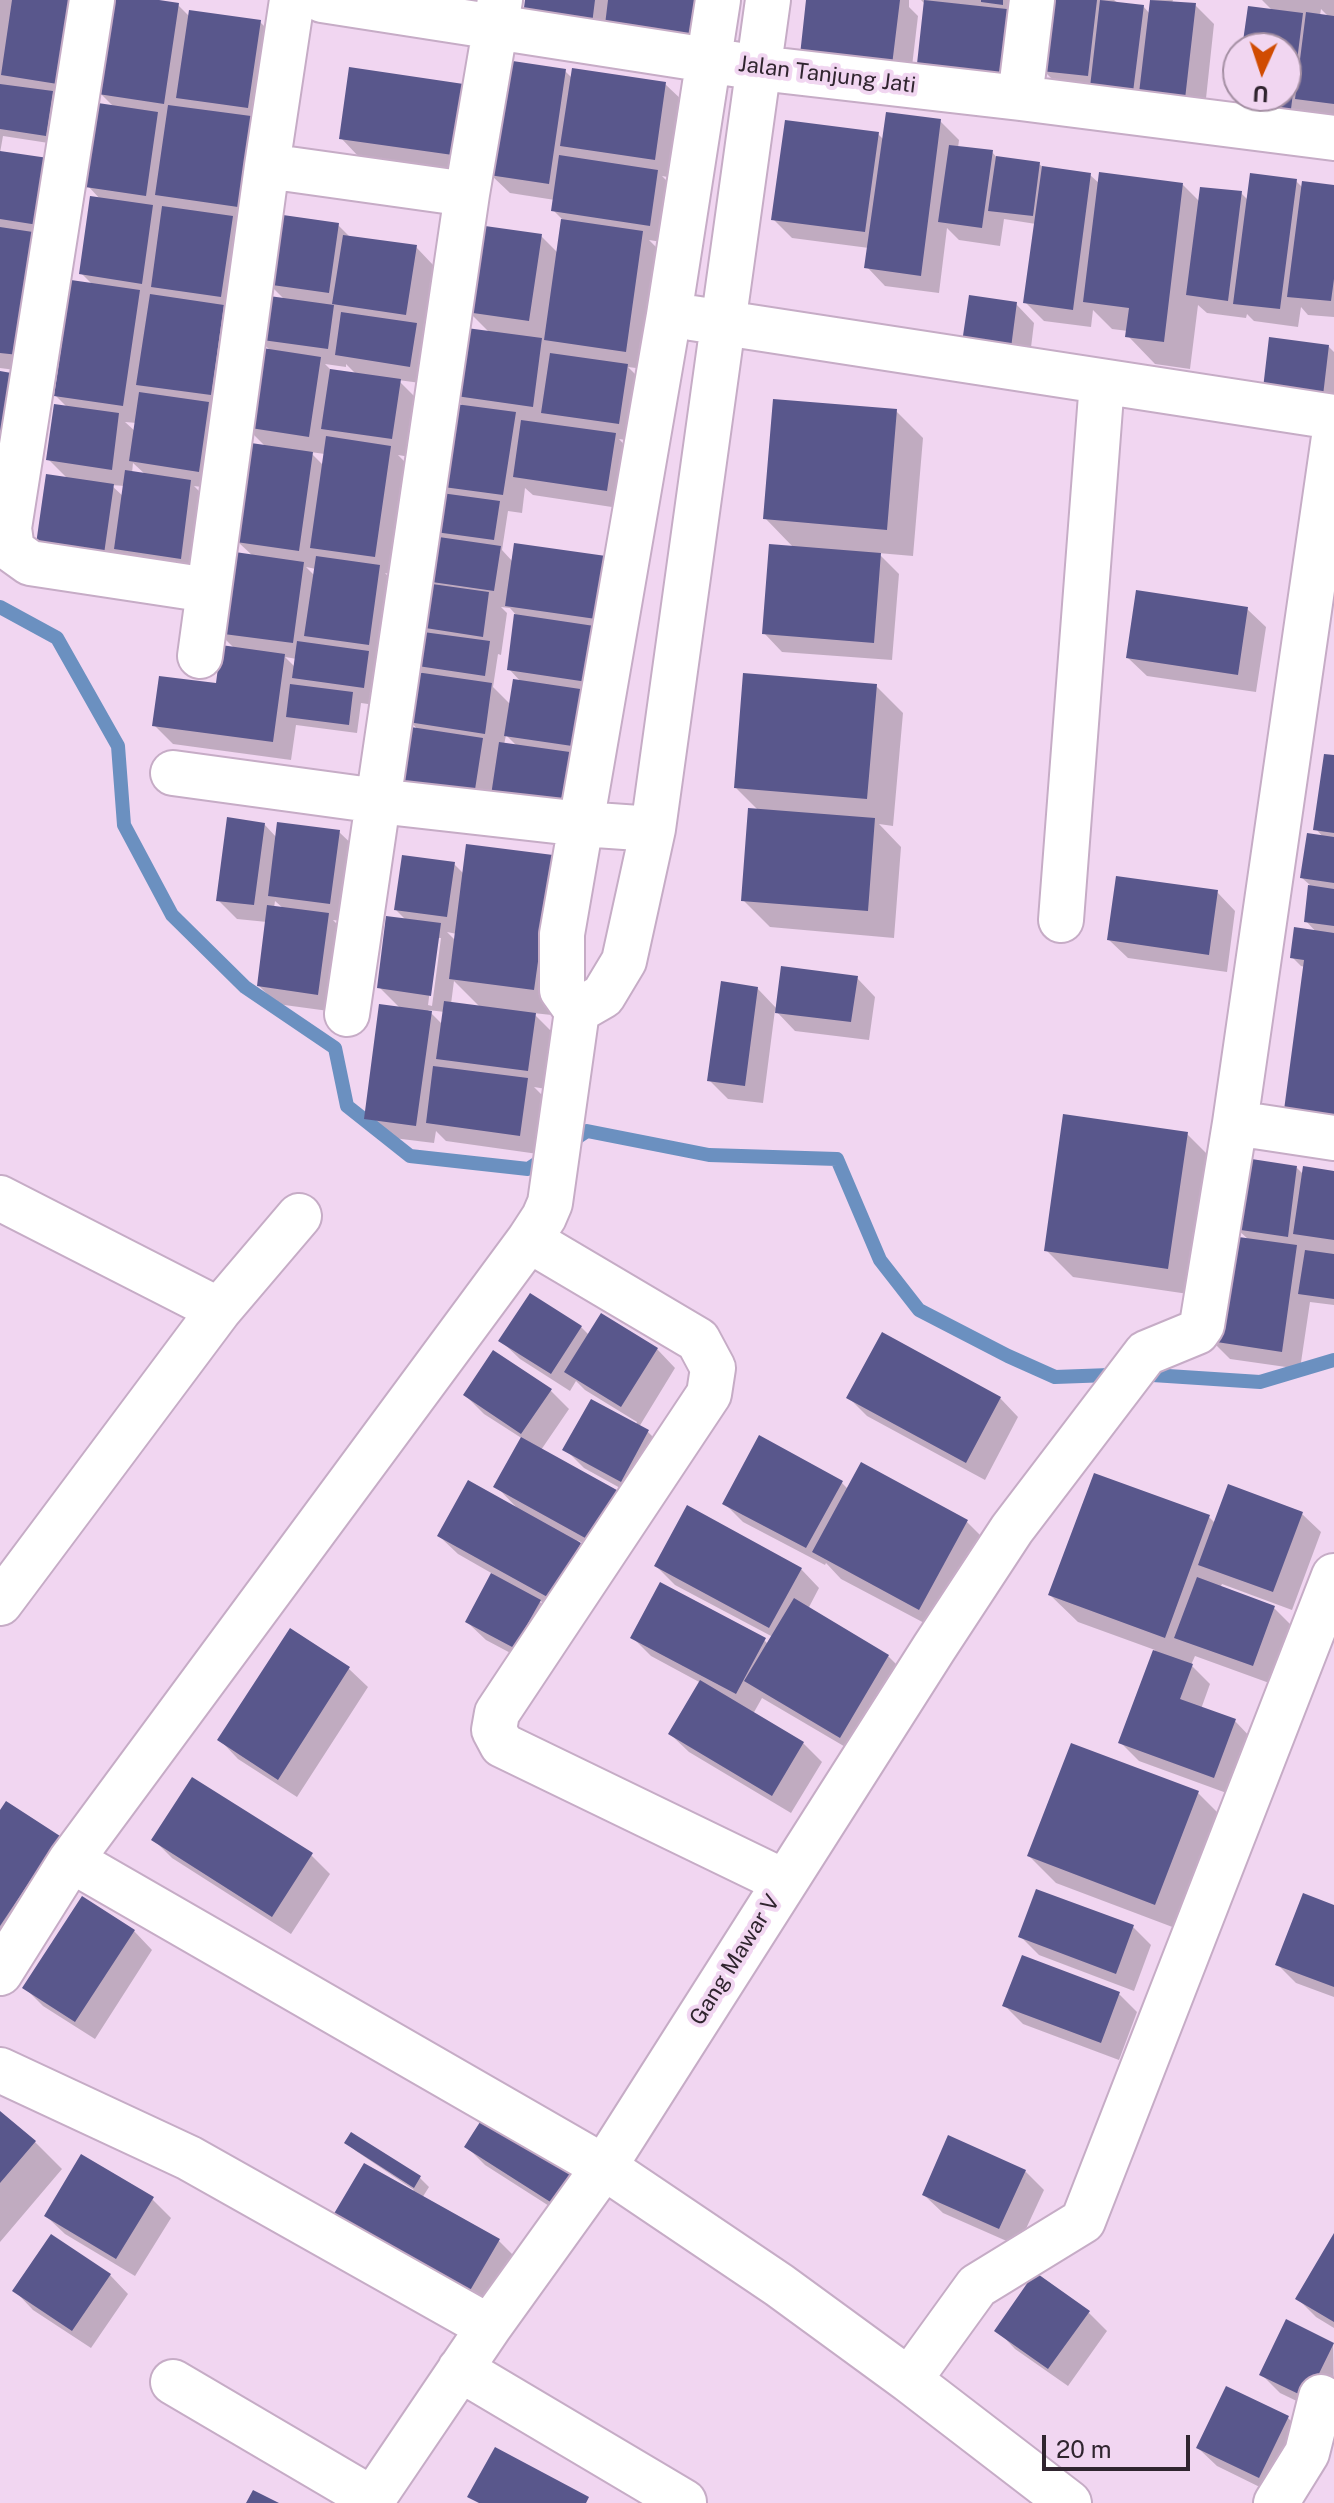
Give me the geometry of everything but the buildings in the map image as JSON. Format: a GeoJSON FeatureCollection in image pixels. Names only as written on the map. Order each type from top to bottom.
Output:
{"type":"FeatureCollection","features":[{"type":"Feature","properties":{"kind":"street"},"geometry":{"type":"LineString","coordinates":[[92,0],[9,528],[12,550],[30,563],[208,590]]}},
{"type":"Feature","properties":{"kind":"street"},"geometry":{"type":"LineString","coordinates":[[200,656],[292,0]]}},
{"type":"Feature","properties":{"kind":"street","name":"Jalan Tanjung Jati"},"geometry":{"type":"LineString","coordinates":[[322,0],[498,14],[759,68],[1334,138]]}},
{"type":"Feature","properties":{"kind":"street"},"geometry":{"type":"LineString","coordinates":[[0,1973],[71,1860],[529,1240],[550,1203],[577,1011],[562,990],[562,934],[669,315],[718,0]]}},
{"type":"Feature","properties":{"kind":"street"},"geometry":{"type":"LineString","coordinates":[[577,1011],[603,996],[624,961],[653,829],[768,0]]}},
{"type":"Feature","properties":{"kind":"street"},"geometry":{"type":"LineString","coordinates":[[1020,98],[1032,0]]}},
{"type":"Feature","properties":{"kind":"street"},"geometry":{"type":"LineString","coordinates":[[347,1014],[467,194],[498,14]]}},
{"type":"Feature","properties":{"kind":"street"},"geometry":{"type":"LineString","coordinates":[[267,166],[467,194]]}},
{"type":"Feature","properties":{"kind":"street"},"geometry":{"type":"LineString","coordinates":[[669,315],[1334,417]]}},
{"type":"Feature","properties":{"kind":"street"},"geometry":{"type":"LineString","coordinates":[[1061,920],[1102,382]]}},
{"type":"Feature","properties":{"kind":"street"},"geometry":{"type":"LineString","coordinates":[[1334,437],[1235,1123],[1334,1138]]}},
{"type":"Feature","properties":{"kind":"street"},"geometry":{"type":"LineString","coordinates":[[173,773],[378,801],[653,829]]}},
{"type":"Feature","properties":{"kind":"street","name":"Gang Mawar V"},"geometry":{"type":"LineString","coordinates":[[371,2501],[489,2327],[604,2167],[1012,1529],[1146,1353],[1197,1332],[1202,1325],[1235,1123]]}},
{"type":"Feature","properties":{"kind":"street"},"geometry":{"type":"LineString","coordinates":[[0,1198],[219,1310]]}},
{"type":"Feature","properties":{"kind":"street"},"geometry":{"type":"LineString","coordinates":[[0,1603],[219,1310],[299,1216]]}},
{"type":"Feature","properties":{"kind":"street"},"geometry":{"type":"LineString","coordinates":[[529,1240],[698,1340],[713,1368],[709,1394],[497,1713],[494,1730],[502,1745],[785,1882]]}},
{"type":"Feature","properties":{"kind":"street"},"geometry":{"type":"LineString","coordinates":[[909,2380],[977,2286],[1083,2221],[1334,1576]]}},
{"type":"Feature","properties":{"kind":"street"},"geometry":{"type":"LineString","coordinates":[[71,1860],[604,2167],[779,2285],[1069,2503]]}},
{"type":"Feature","properties":{"kind":"street"},"geometry":{"type":"LineString","coordinates":[[0,2070],[189,2158],[489,2327]]}},
{"type":"Feature","properties":{"kind":"street"},"geometry":{"type":"LineString","coordinates":[[460,2369],[684,2502]]}},
{"type":"Feature","properties":{"kind":"street"},"geometry":{"type":"LineString","coordinates":[[173,2382],[371,2501]]}},
{"type":"Feature","properties":{"kind":"street"},"geometry":{"type":"LineString","coordinates":[[1276,2503],[1307,2453],[1321,2397]]}},
{"type":"Feature","properties":{"kind":"waterway"},"geometry":{"type":"LineString","coordinates":[[0,607],[57,638],[118,746],[124,825],[172,915],[245,987],[335,1048],[347,1106],[410,1156],[528,1169],[548,1156]]}},
{"type":"Feature","properties":{"kind":"waterway"},"geometry":{"type":"LineString","coordinates":[[566,1145],[587,1131],[709,1155],[837,1159],[880,1260],[919,1310],[1055,1377],[1137,1374],[1260,1382],[1334,1360]]}}]}
